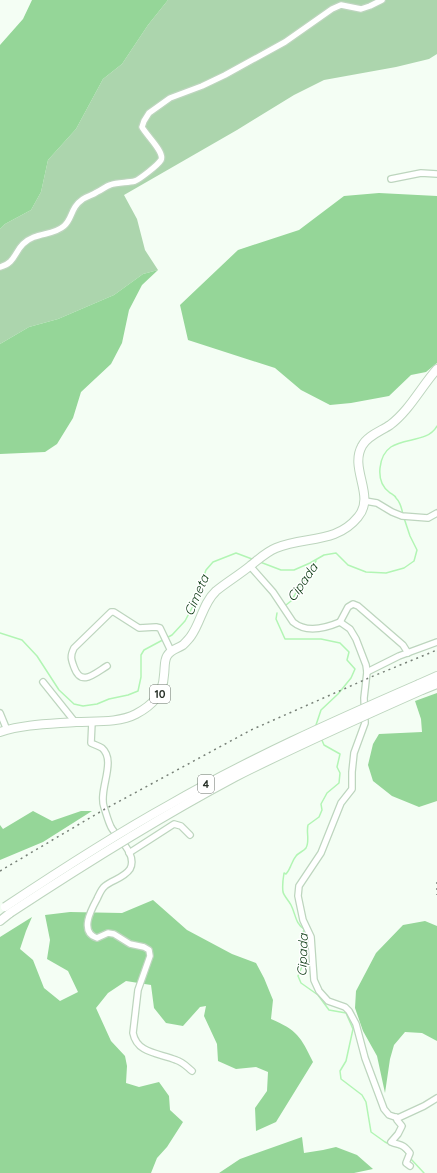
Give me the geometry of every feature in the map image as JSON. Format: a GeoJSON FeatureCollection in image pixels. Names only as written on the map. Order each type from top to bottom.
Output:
{"type":"FeatureCollection","features":[{"type":"Feature","properties":{"kind":"highway"},"geometry":{"type":"LineString","coordinates":[[170,648],[181,646],[187,642],[193,633],[202,612],[215,592],[265,554],[276,548],[340,533],[360,515],[365,501],[364,488],[358,462],[359,452],[362,445],[368,438],[391,424],[401,415],[437,369]]}},
{"type":"Feature","properties":{"kind":"highway","name":"10"},"geometry":{"type":"LineString","coordinates":[[4,731],[29,725],[113,720],[134,715],[154,702],[161,690],[164,681],[165,662],[170,648]]}},
{"type":"Feature","properties":{"kind":"highway","name":"4"},"geometry":{"type":"LineString","coordinates":[[0,921],[5,910],[95,849],[192,792],[300,736],[420,687],[437,676]]}},
{"type":"Feature","properties":{"kind":"highway","name":"4"},"geometry":{"type":"LineString","coordinates":[[420,687],[437,684]]}},
{"type":"Feature","properties":{"kind":"street"},"geometry":{"type":"LineString","coordinates":[[0,267],[4,266],[14,258],[23,244],[37,234],[53,232],[64,226],[75,205],[85,198],[110,185],[134,181],[143,176],[161,161],[161,152],[142,127],[149,113],[170,98],[202,86],[225,75],[285,42],[332,9],[341,5],[360,9],[382,0]]}},
{"type":"Feature","properties":{"kind":"street"},"geometry":{"type":"LineString","coordinates":[[391,179],[421,174],[437,174]]}},
{"type":"Feature","properties":{"kind":"street"},"geometry":{"type":"LineString","coordinates":[[365,501],[377,503],[392,512],[405,516],[428,518],[437,513]]}},
{"type":"Feature","properties":{"kind":"street"},"geometry":{"type":"LineString","coordinates":[[252,565],[273,592],[293,622],[303,628],[317,628],[340,622],[348,607],[353,604],[358,606],[403,645],[408,653]]}},
{"type":"Feature","properties":{"kind":"street"},"geometry":{"type":"LineString","coordinates":[[107,666],[88,677],[81,678],[76,674],[71,660],[71,654],[74,648],[109,613],[114,612],[139,628],[160,628],[170,648]]}},
{"type":"Feature","properties":{"kind":"street"},"geometry":{"type":"LineString","coordinates":[[340,622],[350,629],[363,656],[367,672],[364,691],[365,722],[354,753],[352,789],[341,803],[320,853],[299,886],[298,896],[303,920],[310,937],[314,980],[319,991],[328,1001],[345,1007],[349,1011],[356,1024],[384,1109],[389,1115],[396,1117],[402,1116],[437,1098]]}},
{"type":"Feature","properties":{"kind":"street"},"geometry":{"type":"LineString","coordinates":[[367,672],[408,653],[437,642]]}},
{"type":"Feature","properties":{"kind":"street"},"geometry":{"type":"LineString","coordinates":[[43,682],[75,722]]}},
{"type":"Feature","properties":{"kind":"street"},"geometry":{"type":"LineString","coordinates":[[0,713],[4,731]]}},
{"type":"Feature","properties":{"kind":"street"},"geometry":{"type":"LineString","coordinates":[[92,722],[91,743],[100,746],[107,755],[108,764],[102,802],[111,827],[129,853],[131,859],[130,869],[125,874],[103,888],[91,910],[87,923],[88,928],[94,937],[97,938],[108,934],[114,934],[130,944],[144,947],[149,950],[150,956],[138,990],[133,1033],[134,1038],[144,1049],[184,1063],[192,1071]]}},
{"type":"Feature","properties":{"kind":"street"},"geometry":{"type":"LineString","coordinates":[[129,853],[174,824],[181,826],[190,836]]}},
{"type":"Feature","properties":{"kind":"street"},"geometry":{"type":"LineString","coordinates":[[396,1117],[402,1126],[398,1134],[391,1142],[402,1145],[409,1156],[406,1163],[410,1166]]}},
{"type":"Feature","properties":{"kind":"green space"},"geometry":{"type":"Polygon","coordinates":[[[32,0],[168,0],[148,25],[122,64],[103,79],[76,129],[48,160],[41,192],[31,210],[5,224],[0,229],[0,45],[23,19],[32,0]]]}},
{"type":"Feature","properties":{"kind":"green space"},"geometry":{"type":"Polygon","coordinates":[[[168,0],[437,0],[437,54],[429,59],[396,67],[324,80],[294,95],[237,130],[124,195],[137,219],[145,250],[158,270],[143,274],[114,295],[58,319],[29,327],[0,344],[0,229],[5,224],[31,210],[41,192],[48,160],[76,129],[103,79],[122,64],[148,25],[168,0]]]}},
{"type":"Feature","properties":{"kind":"green space"},"geometry":{"type":"Polygon","coordinates":[[[379,193],[437,196],[437,363],[426,372],[411,375],[389,396],[330,405],[301,390],[275,368],[188,340],[180,305],[238,250],[299,230],[344,196],[379,193]]]}},
{"type":"Feature","properties":{"kind":"green space"},"geometry":{"type":"Polygon","coordinates":[[[158,270],[142,285],[129,310],[122,343],[111,364],[81,392],[73,418],[57,444],[45,452],[0,454],[0,344],[29,327],[58,319],[114,295],[143,274],[158,270]]]}},
{"type":"Feature","properties":{"kind":"green space"},"geometry":{"type":"Polygon","coordinates":[[[437,693],[437,801],[419,807],[392,796],[373,781],[368,765],[373,744],[379,734],[422,732],[421,719],[415,701],[437,693]]]}},
{"type":"Feature","properties":{"kind":"green space"},"geometry":{"type":"Polygon","coordinates":[[[33,811],[52,821],[81,811],[92,811],[43,842],[0,860],[0,825],[3,829],[33,811]]]}},
{"type":"Feature","properties":{"kind":"green space"},"geometry":{"type":"Polygon","coordinates":[[[153,900],[187,930],[232,954],[256,963],[273,1000],[271,1019],[287,1027],[297,1035],[305,1046],[313,1062],[276,1122],[256,1131],[255,1108],[267,1091],[268,1072],[256,1067],[236,1069],[218,1061],[217,1044],[204,1016],[206,1006],[200,1007],[183,1026],[166,1023],[154,1008],[151,985],[126,981],[108,993],[96,1008],[111,1041],[125,1056],[127,1066],[126,1083],[139,1087],[159,1082],[169,1096],[170,1110],[183,1122],[167,1147],[157,1158],[151,1173],[0,1173],[0,937],[32,917],[20,949],[33,960],[44,988],[60,1001],[78,992],[68,971],[47,959],[50,940],[45,915],[70,912],[122,913],[153,900]]]}},
{"type":"Feature","properties":{"kind":"green space"},"geometry":{"type":"Polygon","coordinates":[[[425,921],[437,926],[437,1041],[422,1033],[405,1032],[394,1045],[390,1059],[385,1093],[377,1056],[363,1031],[355,1008],[356,991],[376,953],[403,925],[425,921]]]}},
{"type":"Feature","properties":{"kind":"green space"},"geometry":{"type":"Polygon","coordinates":[[[302,1137],[304,1153],[336,1147],[357,1155],[373,1169],[354,1173],[219,1173],[240,1159],[302,1137]]]}},
{"type":"Feature","properties":{"kind":"waterway","name":"Cimeta"},"geometry":{"type":"LineString","coordinates":[[403,515],[399,502],[395,496],[386,490],[381,482],[380,468],[383,456],[396,444],[423,437],[431,433],[437,426]]}},
{"type":"Feature","properties":{"kind":"waterway","name":"Cimeta"},"geometry":{"type":"LineString","coordinates":[[260,562],[281,570],[294,570],[324,555],[336,553],[348,565],[366,572],[386,573],[404,568],[414,561],[417,550],[410,536],[404,518]]}},
{"type":"Feature","properties":{"kind":"waterway","name":"Cimeta"},"geometry":{"type":"LineString","coordinates":[[0,633],[22,640],[37,656],[59,690],[74,704],[83,706],[97,704],[109,699],[128,695],[138,691],[141,677],[141,655],[144,650],[172,635],[185,621],[193,606],[206,570],[213,562],[236,553],[252,559]]}},
{"type":"Feature","properties":{"kind":"waterway","name":"Cipada"},"geometry":{"type":"LineString","coordinates":[[286,605],[291,601],[316,561]]}},
{"type":"Feature","properties":{"kind":"waterway","name":"Cipada"},"geometry":{"type":"LineString","coordinates":[[277,613],[276,619],[285,639],[321,639],[340,643],[349,652],[347,660],[355,669],[351,678],[338,694],[321,710],[316,725],[317,727]]}},
{"type":"Feature","properties":{"kind":"waterway","name":"Cipada"},"geometry":{"type":"LineString","coordinates":[[321,738],[324,745],[340,754],[337,767],[340,773],[339,783],[327,793],[321,804],[322,810],[319,817],[308,825],[307,845],[305,849],[296,856],[288,872],[286,874],[284,873],[283,892],[291,905],[297,921],[304,929],[301,944],[303,964],[298,976],[301,983],[318,995],[329,1010],[346,1013],[353,1029],[346,1061],[340,1071],[341,1079],[362,1095],[366,1102],[371,1132],[389,1144]]}},
{"type":"Feature","properties":{"kind":"waterway","name":"Cipada"},"geometry":{"type":"LineString","coordinates":[[393,1145],[402,1149],[408,1155]]}},
{"type":"Feature","properties":{"kind":"waterway","name":"Cipada"},"geometry":{"type":"LineString","coordinates":[[410,1158],[424,1173]]}},
{"type":"Feature","properties":{"kind":"railway"},"geometry":{"type":"LineString","coordinates":[[0,871],[105,809],[251,730],[371,677],[437,650]]}},
{"type":"Feature","properties":{"kind":"railway"},"geometry":{"type":"LineString","coordinates":[[437,882],[437,895]]}}]}
